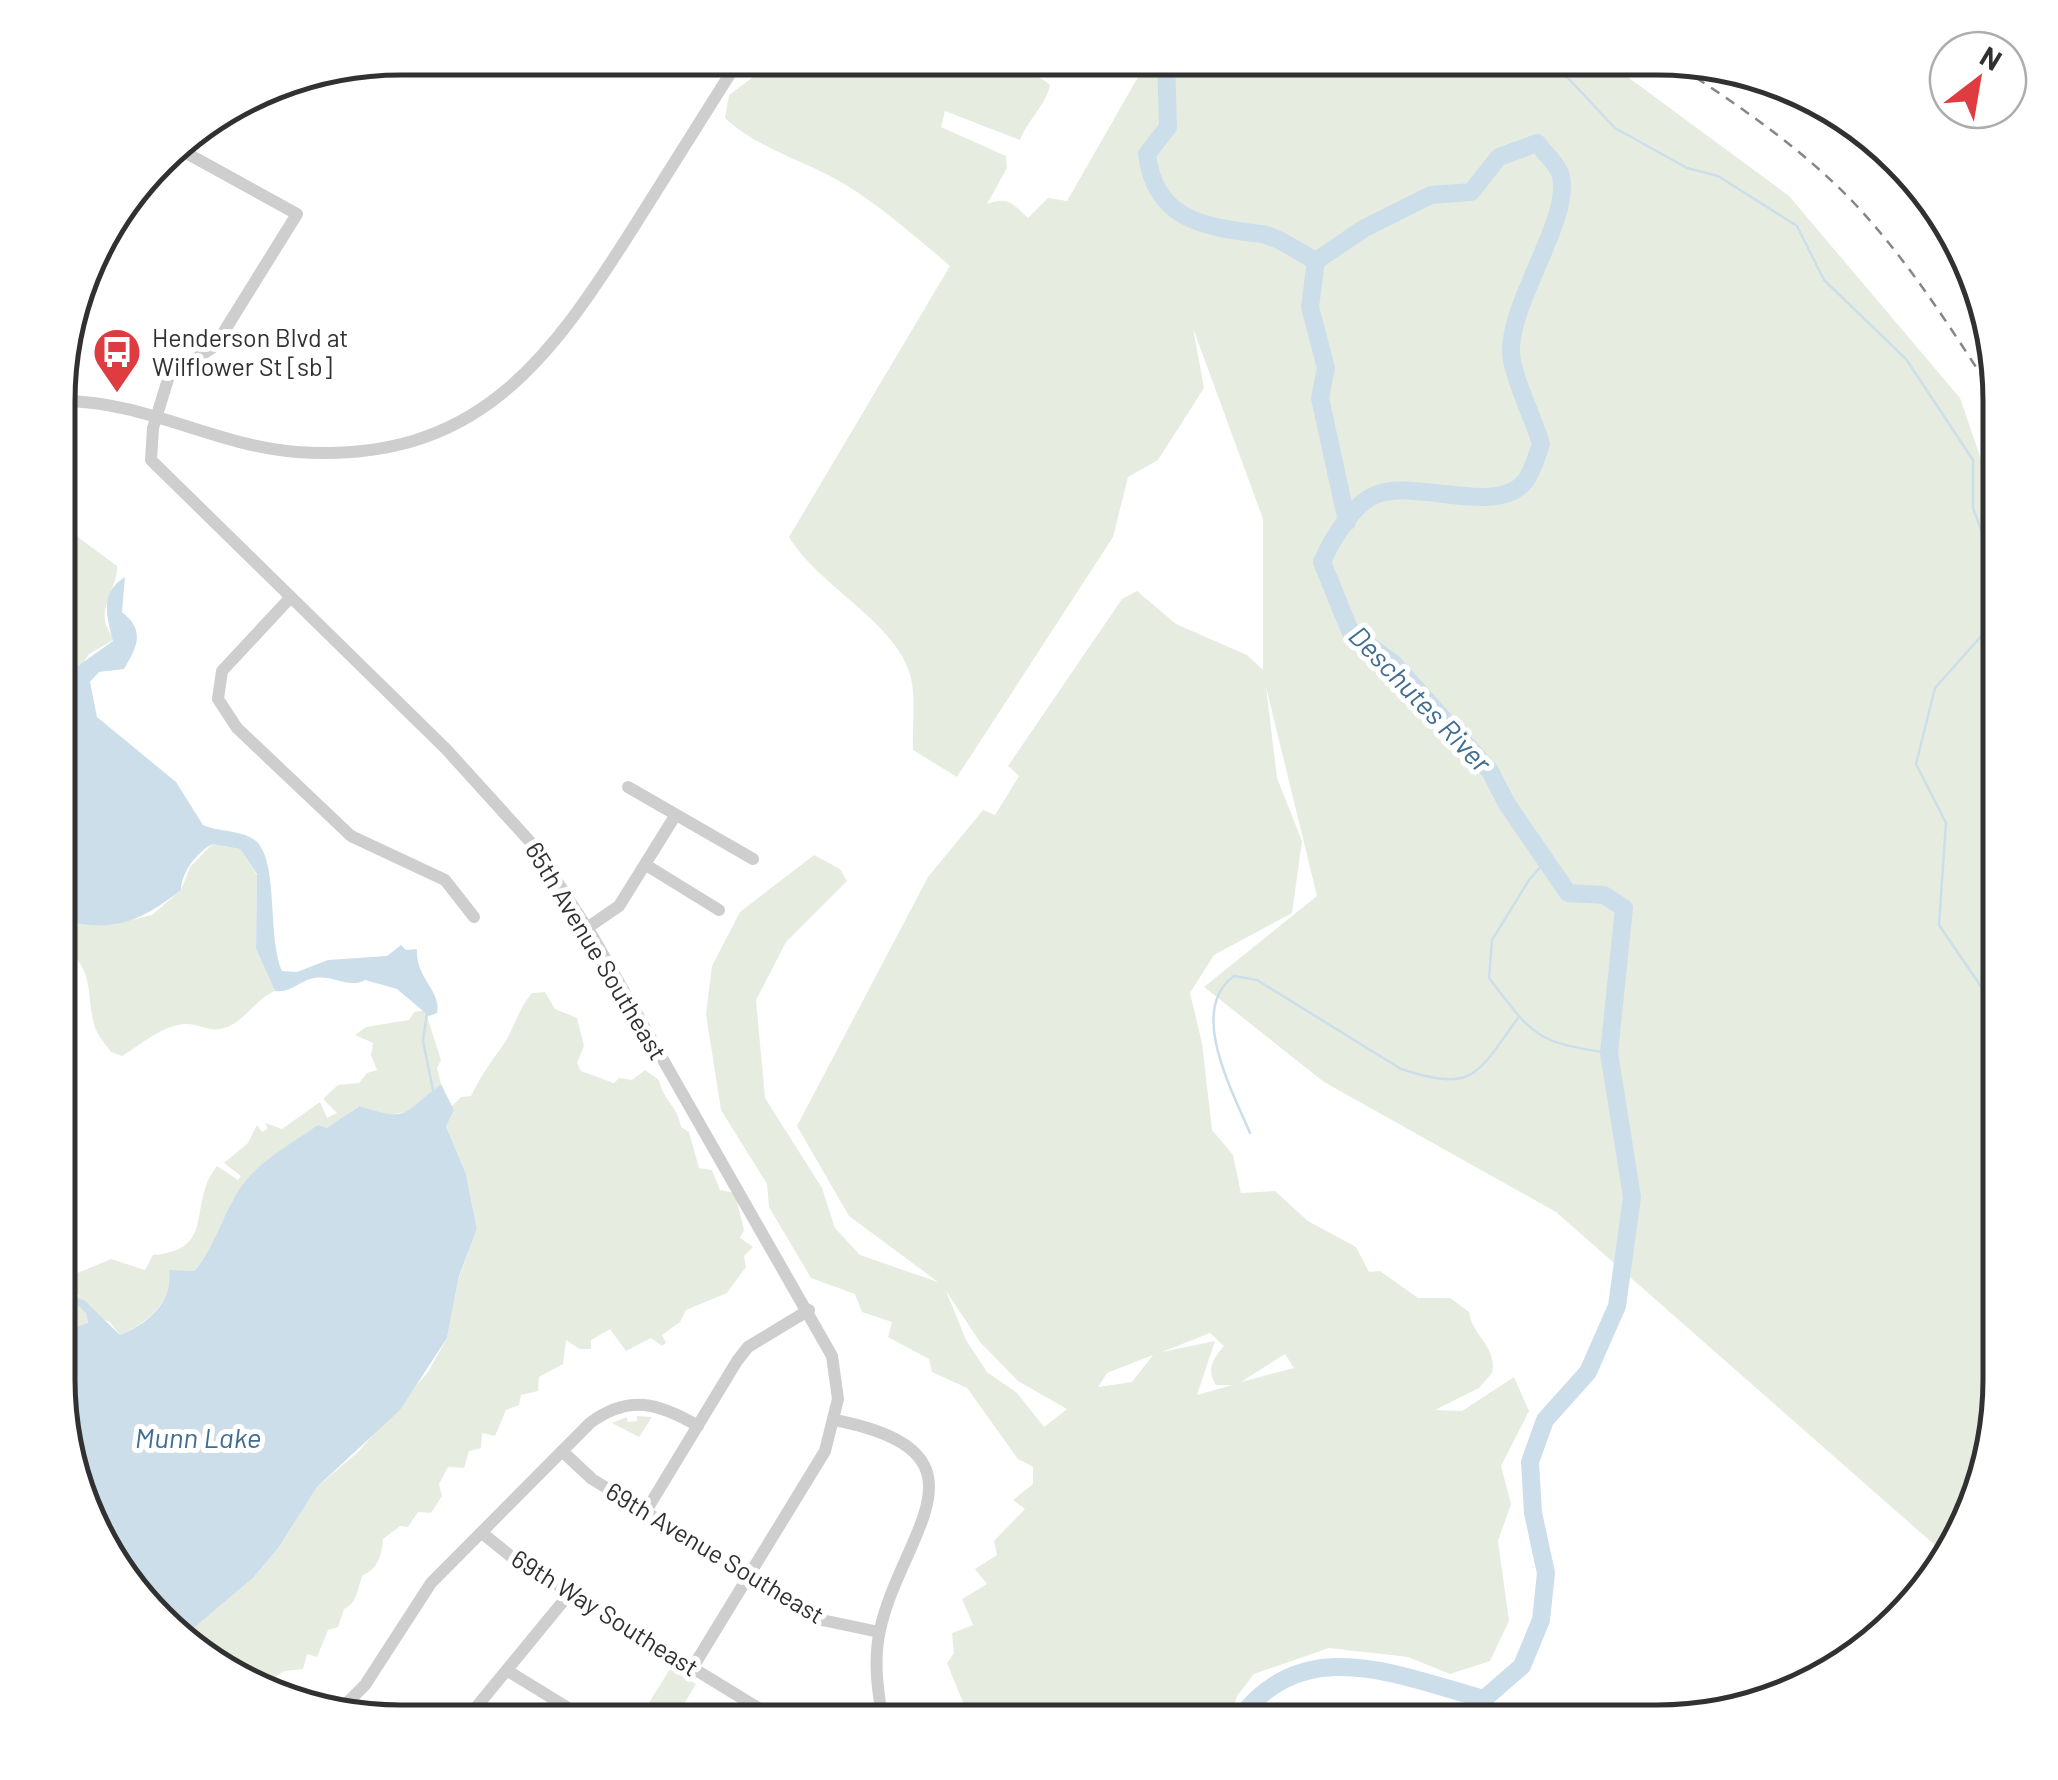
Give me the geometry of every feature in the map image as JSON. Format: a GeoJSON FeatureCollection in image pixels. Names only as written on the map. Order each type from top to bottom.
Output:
{"type":"FeatureCollection","features":[{"type":"Feature","properties":{"kind":"street"},"geometry":{"type":"LineString","coordinates":[[75,402],[156,413],[268,448],[334,453],[397,444],[476,412],[520,380],[560,340],[729,75]]}},
{"type":"Feature","properties":{"kind":"street"},"geometry":{"type":"LineString","coordinates":[[156,413],[169,376],[215,346],[297,214],[188,154]]}},
{"type":"Feature","properties":{"kind":"street","name":"65th Avenue Southeast"},"geometry":{"type":"LineString","coordinates":[[156,413],[150,451],[156,468],[499,803],[534,846],[587,928],[809,1310],[832,1356],[837,1385],[835,1420]]}},
{"type":"Feature","properties":{"kind":"street"},"geometry":{"type":"LineString","coordinates":[[290,598],[222,670],[217,684],[220,706],[237,728],[351,836],[445,880],[474,917]]}},
{"type":"Feature","properties":{"kind":"street"},"geometry":{"type":"LineString","coordinates":[[628,787],[675,816],[710,830],[753,859]]}},
{"type":"Feature","properties":{"kind":"street"},"geometry":{"type":"LineString","coordinates":[[587,928],[620,906],[675,816]]}},
{"type":"Feature","properties":{"kind":"street"},"geometry":{"type":"LineString","coordinates":[[646,864],[718,910]]}},
{"type":"Feature","properties":{"kind":"street"},"geometry":{"type":"LineString","coordinates":[[646,1511],[748,1348],[809,1310]]}},
{"type":"Feature","properties":{"kind":"street"},"geometry":{"type":"LineString","coordinates":[[349,1700],[364,1685],[431,1583],[604,1412],[632,1404],[663,1407],[698,1426]]}},
{"type":"Feature","properties":{"kind":"street"},"geometry":{"type":"LineString","coordinates":[[693,1667],[817,1466],[835,1420],[894,1436],[917,1456],[927,1476],[926,1521],[893,1589],[879,1632],[876,1670],[881,1705]]}},
{"type":"Feature","properties":{"kind":"street","name":"69th Avenue Southeast"},"geometry":{"type":"LineString","coordinates":[[562,1451],[592,1479],[822,1620],[879,1632]]}},
{"type":"Feature","properties":{"kind":"street","name":"69th Way Southeast"},"geometry":{"type":"LineString","coordinates":[[482,1532],[570,1593],[753,1705]]}},
{"type":"Feature","properties":{"kind":"street"},"geometry":{"type":"LineString","coordinates":[[478,1705],[570,1593]]}},
{"type":"Feature","properties":{"kind":"street"},"geometry":{"type":"LineString","coordinates":[[508,1670],[564,1705]]}},
{"type":"Feature","properties":{"kind":"shaded area"},"geometry":{"type":"Polygon","coordinates":[[[756,75],[1033,75],[1050,85],[1020,140],[945,111],[941,127],[1006,156],[1007,168],[987,204],[1009,202],[1028,218],[1048,198],[1067,201],[1139,76],[1626,76],[1789,196],[1960,398],[1982,463],[1983,1379],[1972,1463],[1958,1504],[1936,1546],[1556,1212],[1324,1082],[1204,987],[1317,896],[1266,687],[1277,778],[1302,841],[1292,913],[1214,955],[1190,993],[1202,1043],[1212,1130],[1233,1155],[1241,1193],[1275,1191],[1308,1221],[1356,1247],[1369,1272],[1380,1271],[1418,1298],[1450,1298],[1469,1312],[1491,1356],[1492,1373],[1479,1388],[1435,1410],[1462,1411],[1514,1377],[1529,1411],[1501,1466],[1511,1504],[1498,1541],[1509,1621],[1490,1661],[1450,1674],[1408,1657],[1329,1648],[1254,1674],[1234,1704],[964,1705],[947,1663],[954,1653],[952,1633],[973,1625],[962,1599],[987,1584],[975,1569],[997,1555],[994,1541],[1025,1509],[1013,1500],[1033,1484],[1033,1467],[1018,1459],[967,1388],[932,1372],[929,1359],[888,1337],[892,1322],[862,1312],[855,1294],[811,1278],[769,1207],[767,1184],[721,1110],[706,1014],[712,966],[740,912],[814,855],[840,869],[847,881],[786,942],[756,1000],[765,1098],[822,1188],[835,1228],[860,1255],[938,1282],[849,1216],[797,1126],[928,877],[983,810],[995,815],[1019,776],[1008,766],[1122,599],[1137,591],[1176,624],[1247,655],[1263,670],[1263,519],[1193,328],[1204,388],[1158,460],[1128,477],[1113,537],[957,777],[913,750],[914,704],[904,658],[875,623],[819,573],[789,537],[950,266],[860,194],[738,129],[725,118],[729,95],[756,75]],[[946,1291],[966,1340],[987,1372],[1017,1393],[1044,1427],[1067,1409],[1018,1381],[980,1342],[946,1291]],[[1210,1333],[1162,1352],[1215,1341],[1197,1395],[1232,1385],[1216,1385],[1213,1380],[1212,1364],[1224,1346],[1210,1333]],[[1285,1354],[1241,1382],[1294,1368],[1285,1354]],[[1153,1355],[1107,1373],[1098,1387],[1132,1382],[1153,1355]]]}},
{"type":"Feature","properties":{"kind":"shaded area"},"geometry":{"type":"Polygon","coordinates":[[[75,535],[117,566],[105,618],[113,640],[89,654],[75,674],[75,535]]]}},
{"type":"Feature","properties":{"kind":"shaded area"},"geometry":{"type":"Polygon","coordinates":[[[212,844],[240,849],[257,875],[256,949],[275,991],[224,1028],[176,1025],[122,1056],[111,1052],[95,1027],[87,980],[76,959],[76,921],[110,925],[152,915],[181,890],[190,867],[212,844]]]}},
{"type":"Feature","properties":{"kind":"shaded area"},"geometry":{"type":"Polygon","coordinates":[[[545,992],[555,1009],[577,1018],[584,1046],[577,1063],[581,1071],[614,1083],[619,1078],[632,1080],[645,1070],[659,1080],[681,1127],[689,1132],[699,1168],[712,1170],[720,1190],[735,1193],[744,1230],[740,1238],[753,1247],[744,1256],[746,1267],[727,1293],[686,1310],[680,1322],[662,1335],[666,1343],[662,1346],[651,1338],[626,1351],[610,1329],[591,1340],[591,1349],[580,1349],[566,1340],[563,1364],[539,1377],[538,1391],[521,1395],[519,1405],[506,1410],[495,1436],[482,1433],[481,1448],[469,1451],[464,1468],[448,1467],[439,1484],[442,1496],[431,1513],[418,1512],[408,1527],[400,1526],[383,1539],[378,1561],[363,1575],[355,1599],[344,1609],[338,1627],[328,1630],[317,1657],[307,1654],[303,1669],[284,1671],[275,1680],[220,1650],[193,1629],[253,1578],[279,1547],[317,1487],[358,1452],[428,1372],[447,1338],[459,1277],[477,1229],[466,1174],[446,1126],[452,1106],[461,1097],[471,1096],[532,993],[545,992]]]}},
{"type":"Feature","properties":{"kind":"shaded area"},"geometry":{"type":"Polygon","coordinates":[[[425,1010],[441,1060],[437,1068],[441,1084],[407,1112],[382,1116],[358,1106],[232,1201],[216,1241],[194,1271],[170,1271],[162,1303],[139,1325],[120,1335],[110,1322],[86,1313],[88,1324],[76,1328],[79,1296],[76,1274],[111,1259],[145,1270],[153,1255],[186,1244],[194,1235],[208,1181],[217,1166],[238,1180],[241,1176],[224,1163],[248,1143],[257,1125],[262,1132],[267,1129],[266,1123],[282,1129],[320,1102],[327,1118],[337,1113],[323,1099],[338,1085],[359,1083],[367,1073],[377,1070],[371,1055],[373,1043],[355,1035],[366,1027],[409,1020],[414,1012],[425,1010]]]}},
{"type":"Feature","properties":{"kind":"shaded area"},"geometry":{"type":"Polygon","coordinates":[[[637,1416],[652,1417],[639,1437],[612,1423],[627,1417],[628,1422],[637,1421],[637,1416]]]}},
{"type":"Feature","properties":{"kind":"shaded area"},"geometry":{"type":"Polygon","coordinates":[[[670,1669],[696,1684],[683,1705],[648,1705],[670,1669]]]}},
{"type":"Feature","properties":{"kind":"water"},"geometry":{"type":"Polygon","coordinates":[[[125,577],[122,612],[134,625],[136,646],[124,669],[99,672],[90,682],[97,717],[176,782],[203,825],[256,841],[268,865],[282,971],[297,972],[328,960],[387,956],[401,945],[406,950],[417,949],[420,968],[436,998],[437,1013],[429,1016],[397,989],[365,980],[353,983],[315,978],[275,991],[256,949],[257,874],[240,849],[212,844],[191,864],[181,890],[138,917],[110,925],[76,922],[75,668],[113,641],[107,606],[117,583],[125,577]]]}},
{"type":"Feature","properties":{"kind":"water","name":"Munn Lake"},"geometry":{"type":"Polygon","coordinates":[[[441,1084],[454,1110],[446,1126],[466,1174],[477,1229],[459,1276],[447,1338],[400,1410],[317,1487],[279,1547],[253,1578],[193,1629],[170,1610],[130,1560],[92,1484],[81,1443],[76,1400],[76,1327],[88,1323],[76,1298],[84,1300],[120,1335],[130,1330],[162,1302],[169,1270],[194,1271],[203,1260],[240,1188],[265,1162],[318,1125],[327,1128],[359,1106],[388,1114],[410,1109],[441,1084]]]}},
{"type":"Feature","properties":{"kind":"waterway","name":"Deschutes River"},"geometry":{"type":"LineString","coordinates":[[1167,76],[1168,127],[1147,154],[1160,194],[1186,217],[1221,228],[1268,235],[1316,261],[1363,229],[1431,195],[1471,192],[1499,157],[1537,143],[1558,169],[1562,190],[1558,210],[1521,305],[1511,349],[1518,383],[1541,444],[1526,480],[1513,491],[1497,496],[1412,491],[1375,495],[1351,515],[1322,562],[1350,631],[1394,664],[1490,771],[1507,804],[1568,893],[1604,895],[1624,908],[1609,1053],[1632,1197],[1617,1306],[1588,1372],[1545,1420],[1530,1462],[1533,1513],[1546,1573],[1541,1620],[1522,1666],[1484,1699],[1351,1667],[1320,1668],[1290,1677],[1253,1704]]}},
{"type":"Feature","properties":{"kind":"waterway"},"geometry":{"type":"LineString","coordinates":[[1565,76],[1615,128],[1687,168],[1718,176],[1797,226],[1824,280],[1906,359],[1973,460],[1973,508],[1982,532]]}},
{"type":"Feature","properties":{"kind":"waterway","name":"Deschutes River"},"geometry":{"type":"LineString","coordinates":[[1316,261],[1310,307],[1326,368],[1320,398],[1347,522]]}},
{"type":"Feature","properties":{"kind":"waterway"},"geometry":{"type":"LineString","coordinates":[[1982,635],[1935,688],[1916,764],[1946,823],[1939,925],[1983,989]]}},
{"type":"Feature","properties":{"kind":"waterway"},"geometry":{"type":"LineString","coordinates":[[1548,858],[1529,880],[1492,940],[1489,978],[1516,1013],[1538,1033],[1565,1045],[1609,1053]]}},
{"type":"Feature","properties":{"kind":"waterway"},"geometry":{"type":"LineString","coordinates":[[1250,1133],[1225,1074],[1214,1030],[1214,1009],[1220,991],[1234,976],[1257,980],[1401,1069],[1445,1079],[1472,1074],[1518,1018]]}},
{"type":"Feature","properties":{"kind":"waterway"},"geometry":{"type":"LineString","coordinates":[[427,1013],[423,1041],[433,1090]]}},
{"type":"Feature","properties":{"kind":"waterway"},"geometry":{"type":"LineString","coordinates":[[1475,1704],[1484,1699]]}},
{"type":"Feature","properties":{"kind":"railway"},"geometry":{"type":"LineString","coordinates":[[1696,78],[1788,144],[1855,204],[1914,276],[1982,376]]}},
{"type":"Feature","properties":{"kind":"place","name":"Henderson Blvd at Wilflower St [sb]"},"geometry":{"type":"Point","coordinates":[117,394]}}]}
